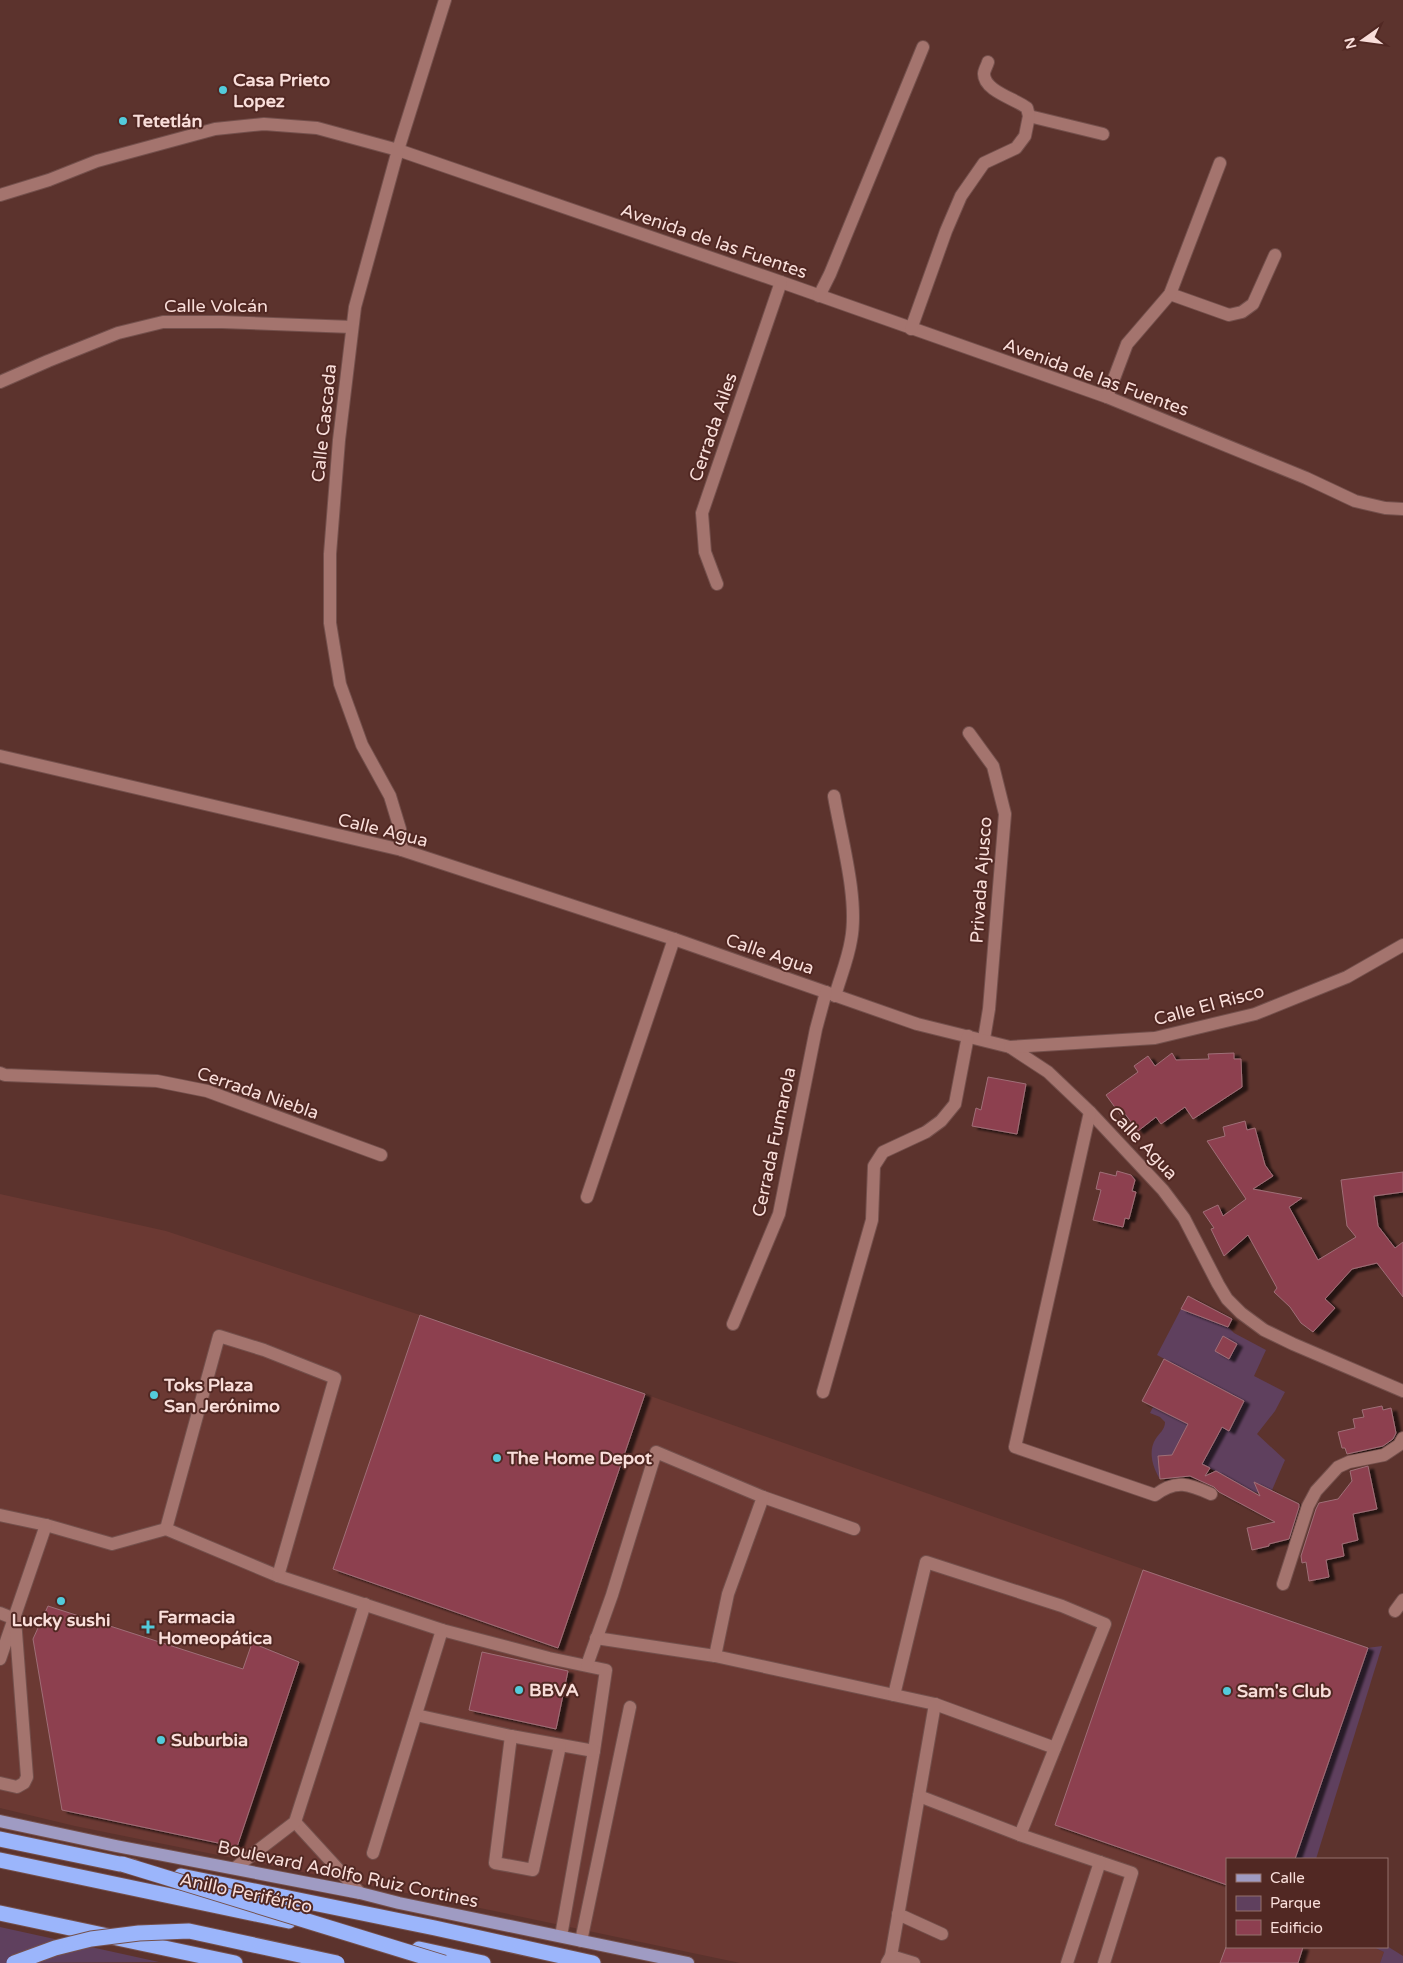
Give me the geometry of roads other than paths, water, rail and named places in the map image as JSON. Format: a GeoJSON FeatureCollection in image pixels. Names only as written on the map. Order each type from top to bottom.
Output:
{"type":"FeatureCollection","features":[{"type":"Feature","properties":{"kind":"highway"},"geometry":{"type":"LineString","coordinates":[[0,1839],[435,1928],[593,1963]]}},
{"type":"Feature","properties":{"kind":"highway","name":"Anillo Periférico"},"geometry":{"type":"LineString","coordinates":[[0,1860],[483,1963]]}},
{"type":"Feature","properties":{"kind":"highway"},"geometry":{"type":"LineString","coordinates":[[122,1864],[444,1963]]}},
{"type":"Feature","properties":{"kind":"highway"},"geometry":{"type":"LineString","coordinates":[[0,1913],[235,1963]]}},
{"type":"Feature","properties":{"kind":"highway"},"geometry":{"type":"LineString","coordinates":[[14,1963],[55,1948],[91,1939],[189,1931],[337,1963]]}},
{"type":"Feature","properties":{"kind":"main road","name":"Boulevard Adolfo Ruiz Cortines"},"geometry":{"type":"LineString","coordinates":[[0,1821],[360,1893],[399,1904],[688,1963]]}},
{"type":"Feature","properties":{"kind":"street","name":"Calle Cascada"},"geometry":{"type":"LineString","coordinates":[[402,850],[400,829],[390,796],[362,745],[340,684],[330,623],[330,554],[339,440],[355,307],[398,150],[445,0]]}},
{"type":"Feature","properties":{"kind":"street"},"geometry":{"type":"LineString","coordinates":[[819,296],[830,274],[923,47]]}},
{"type":"Feature","properties":{"kind":"street"},"geometry":{"type":"LineString","coordinates":[[910,329],[946,232],[962,196],[984,163],[1016,148],[1025,136],[1029,116],[1027,108],[1020,102],[998,93],[988,83],[984,75],[988,62]]}},
{"type":"Feature","properties":{"kind":"street"},"geometry":{"type":"LineString","coordinates":[[1029,116],[1103,134]]}},
{"type":"Feature","properties":{"kind":"street","name":"Avenida de las Fuentes"},"geometry":{"type":"LineString","coordinates":[[0,195],[48,180],[97,161],[215,128],[264,124],[317,128],[398,150],[1107,397],[1306,478],[1355,501],[1386,508],[1403,509]]}},
{"type":"Feature","properties":{"kind":"street"},"geometry":{"type":"LineString","coordinates":[[1107,397],[1127,344],[1170,294],[1220,163]]}},
{"type":"Feature","properties":{"kind":"street"},"geometry":{"type":"LineString","coordinates":[[1170,294],[1229,315],[1242,312],[1253,304],[1275,255]]}},
{"type":"Feature","properties":{"kind":"street","name":"Cerrada Ailes"},"geometry":{"type":"LineString","coordinates":[[717,584],[705,552],[702,514],[781,282]]}},
{"type":"Feature","properties":{"kind":"street","name":"Calle Volcán"},"geometry":{"type":"LineString","coordinates":[[0,382],[118,333],[163,322],[222,322],[352,328]]}},
{"type":"Feature","properties":{"kind":"street","name":"Privada Ajusco"},"geometry":{"type":"LineString","coordinates":[[969,733],[993,766],[1005,814],[984,1039]]}},
{"type":"Feature","properties":{"kind":"street","name":"Calle Agua"},"geometry":{"type":"LineString","coordinates":[[0,756],[402,850],[674,939],[916,1024],[984,1039],[1010,1047],[1048,1072],[1090,1112],[1163,1190],[1196,1239],[1227,1299],[1241,1313],[1264,1330],[1292,1344],[1403,1391]]}},
{"type":"Feature","properties":{"kind":"street","name":"Cerrada Fumarola"},"geometry":{"type":"LineString","coordinates":[[733,1324],[779,1214],[816,1028],[851,941],[854,922],[851,889],[834,796]]}},
{"type":"Feature","properties":{"kind":"street"},"geometry":{"type":"LineString","coordinates":[[587,1197],[674,939]]}},
{"type":"Feature","properties":{"kind":"street","name":"Calle El Risco"},"geometry":{"type":"LineString","coordinates":[[1010,1047],[1155,1038],[1255,1014],[1347,977],[1403,945]]}},
{"type":"Feature","properties":{"kind":"street"},"geometry":{"type":"LineString","coordinates":[[822,1392],[872,1220],[874,1166],[883,1152],[926,1132],[941,1121],[955,1104],[968,1036]]}},
{"type":"Feature","properties":{"kind":"street","name":"Cerrada Niebla"},"geometry":{"type":"LineString","coordinates":[[0,1073],[5,1075],[157,1081],[207,1091],[382,1155]]}},
{"type":"Feature","properties":{"kind":"street"},"geometry":{"type":"LineString","coordinates":[[1090,1112],[1015,1447],[1156,1495],[1169,1486],[1177,1484],[1192,1486],[1211,1494]]}},
{"type":"Feature","properties":{"kind":"street"},"geometry":{"type":"LineString","coordinates":[[166,1528],[219,1336],[264,1350],[335,1378],[278,1576]]}},
{"type":"Feature","properties":{"kind":"street"},"geometry":{"type":"LineString","coordinates":[[1283,1584],[1308,1506],[1316,1491],[1338,1467],[1349,1462],[1384,1455],[1399,1445],[1403,1438]]}},
{"type":"Feature","properties":{"kind":"street"},"geometry":{"type":"LineString","coordinates":[[586,1665],[624,1557],[656,1452],[763,1497],[854,1529]]}},
{"type":"Feature","properties":{"kind":"street"},"geometry":{"type":"LineString","coordinates":[[715,1656],[728,1594],[763,1497]]}},
{"type":"Feature","properties":{"kind":"street"},"geometry":{"type":"LineString","coordinates":[[0,1514],[112,1544],[166,1528],[278,1576],[442,1630],[549,1658],[606,1670],[594,1751],[561,1936]]}},
{"type":"Feature","properties":{"kind":"street"},"geometry":{"type":"LineString","coordinates":[[0,1660],[46,1525]]}},
{"type":"Feature","properties":{"kind":"street"},"geometry":{"type":"LineString","coordinates":[[894,1695],[926,1562],[1062,1606],[1105,1624],[1020,1835]]}},
{"type":"Feature","properties":{"kind":"street"},"geometry":{"type":"LineString","coordinates":[[1395,1611],[1403,1600]]}},
{"type":"Feature","properties":{"kind":"street"},"geometry":{"type":"LineString","coordinates":[[235,1868],[295,1822],[365,1604]]}},
{"type":"Feature","properties":{"kind":"street"},"geometry":{"type":"LineString","coordinates":[[0,1613],[15,1619]]}},
{"type":"Feature","properties":{"kind":"street"},"geometry":{"type":"LineString","coordinates":[[0,1783],[17,1787],[24,1783],[27,1777],[15,1619]]}},
{"type":"Feature","properties":{"kind":"street"},"geometry":{"type":"LineString","coordinates":[[373,1853],[442,1630]]}},
{"type":"Feature","properties":{"kind":"street"},"geometry":{"type":"LineString","coordinates":[[596,1638],[715,1656],[935,1704],[1055,1748]]}},
{"type":"Feature","properties":{"kind":"street"},"geometry":{"type":"LineString","coordinates":[[914,1963],[889,1960],[935,1704]]}},
{"type":"Feature","properties":{"kind":"street"},"geometry":{"type":"LineString","coordinates":[[581,1941],[630,1707]]}},
{"type":"Feature","properties":{"kind":"street"},"geometry":{"type":"LineString","coordinates":[[416,1715],[560,1746],[594,1751]]}},
{"type":"Feature","properties":{"kind":"street"},"geometry":{"type":"LineString","coordinates":[[511,1736],[495,1863],[533,1870],[560,1746]]}},
{"type":"Feature","properties":{"kind":"street"},"geometry":{"type":"LineString","coordinates":[[919,1796],[1020,1835],[1132,1873],[1104,1963]]}},
{"type":"Feature","properties":{"kind":"street"},"geometry":{"type":"LineString","coordinates":[[295,1822],[360,1893]]}},
{"type":"Feature","properties":{"kind":"street"},"geometry":{"type":"LineString","coordinates":[[1067,1963],[1100,1862]]}},
{"type":"Feature","properties":{"kind":"street"},"geometry":{"type":"LineString","coordinates":[[898,1914],[942,1934]]}},
{"type":"Feature","properties":{"kind":"place","name":"Casa Prieto Lopez"},"geometry":{"type":"Point","coordinates":[223,90]}},
{"type":"Feature","properties":{"kind":"place","name":"Tetetlán"},"geometry":{"type":"Point","coordinates":[123,121]}},
{"type":"Feature","properties":{"kind":"place","name":"Toks Plaza San Jerónimo"},"geometry":{"type":"Point","coordinates":[154,1395]}},
{"type":"Feature","properties":{"kind":"place","name":"The Home Depot"},"geometry":{"type":"Point","coordinates":[497,1458]}},
{"type":"Feature","properties":{"kind":"place","name":"Lucky sushi"},"geometry":{"type":"Point","coordinates":[61,1601]}},
{"type":"Feature","properties":{"kind":"place","name":"Farmacia Homeopática"},"geometry":{"type":"Point","coordinates":[148,1627]}},
{"type":"Feature","properties":{"kind":"place","name":"BBVA"},"geometry":{"type":"Point","coordinates":[519,1690]}},
{"type":"Feature","properties":{"kind":"place","name":"Sam's Club"},"geometry":{"type":"Point","coordinates":[1227,1691]}},
{"type":"Feature","properties":{"kind":"place","name":"Suburbia"},"geometry":{"type":"Point","coordinates":[161,1740]}}]}
